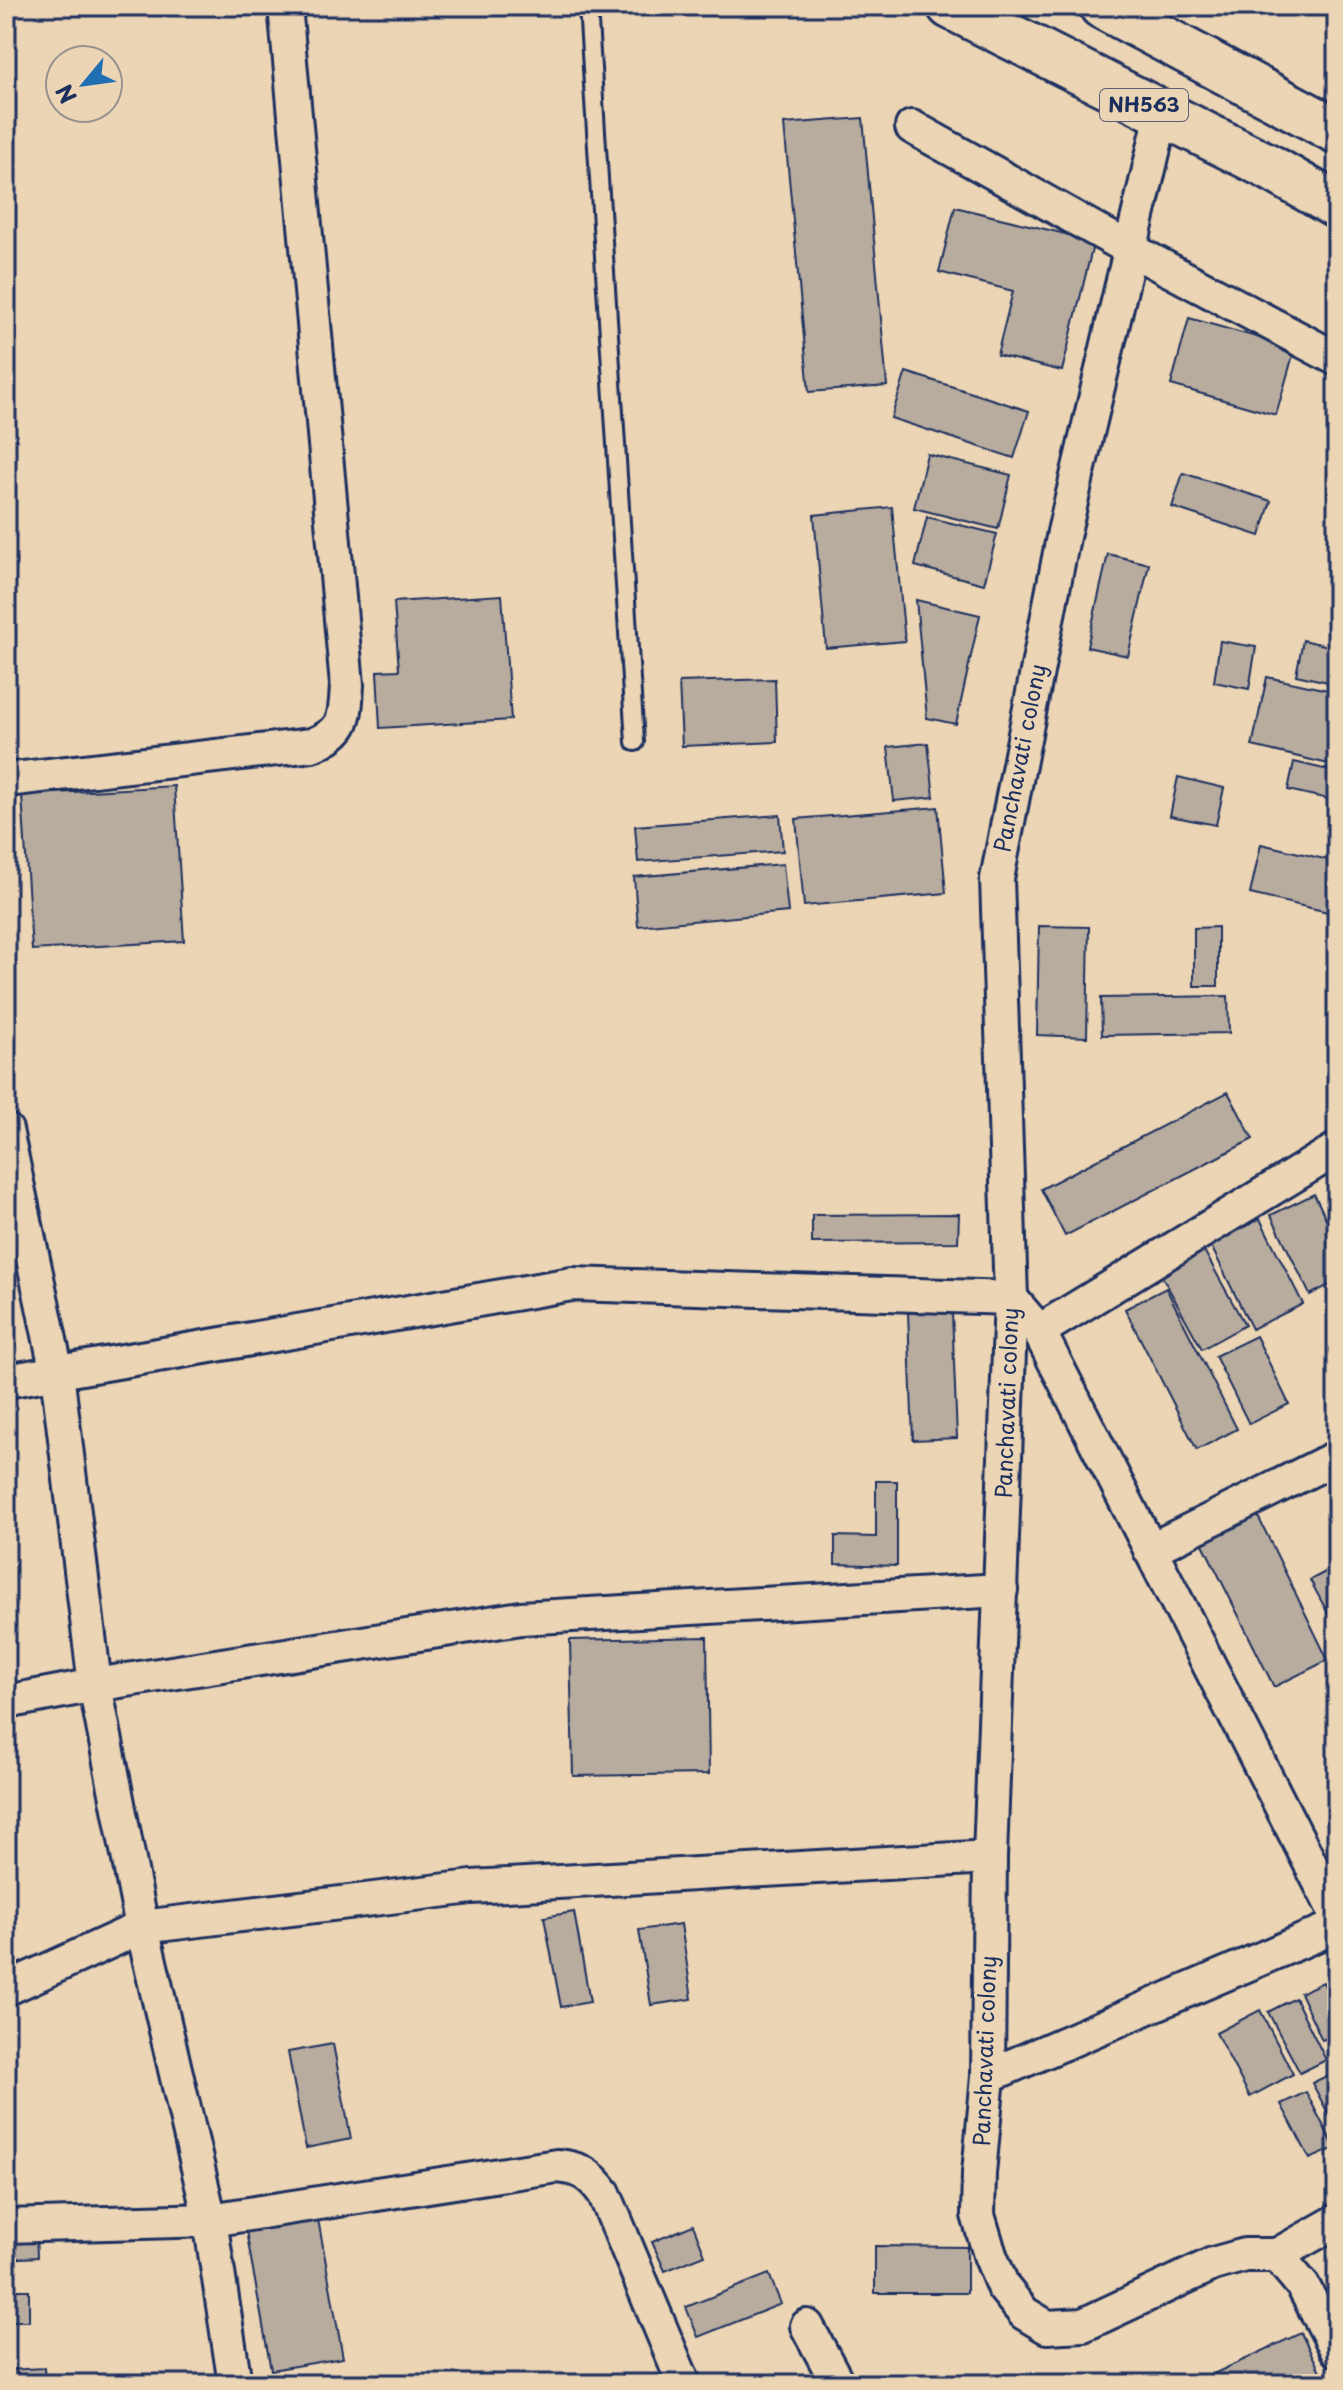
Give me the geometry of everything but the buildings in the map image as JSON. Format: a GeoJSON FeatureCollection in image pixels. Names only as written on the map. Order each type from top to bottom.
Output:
{"type":"FeatureCollection","features":[{"type":"Feature","properties":{"kind":"highway","name":"NH563"},"geometry":{"type":"LineString","coordinates":[[950,6],[1271,168],[1337,206]]}},
{"type":"Feature","properties":{"kind":"highway"},"geometry":{"type":"LineString","coordinates":[[1103,6],[1337,131]]}},
{"type":"Feature","properties":{"kind":"street"},"geometry":{"type":"LineString","coordinates":[[6,780],[312,745],[330,738],[345,716],[347,685],[285,6]]}},
{"type":"Feature","properties":{"kind":"street","name":"Panchavati colony"},"geometry":{"type":"LineString","coordinates":[[1162,114],[1064,532],[997,879],[1011,1298],[990,1857],[988,2076],[978,2215],[1003,2287],[1024,2313],[1047,2327],[1083,2325],[1213,2264],[1245,2255],[1277,2255]]}},
{"type":"Feature","properties":{"kind":"street"},"geometry":{"type":"LineString","coordinates":[[912,127],[1130,249],[1337,359]]}},
{"type":"Feature","properties":{"kind":"street"},"geometry":{"type":"LineString","coordinates":[[6,1130],[57,1373],[95,1685],[142,1927],[210,2220],[235,2384]]}},
{"type":"Feature","properties":{"kind":"street"},"geometry":{"type":"LineString","coordinates":[[1039,1331],[1337,1149]]}},
{"type":"Feature","properties":{"kind":"street"},"geometry":{"type":"LineString","coordinates":[[6,1381],[572,1284],[1011,1298],[1039,1331],[1337,1916]]}},
{"type":"Feature","properties":{"kind":"street"},"geometry":{"type":"LineString","coordinates":[[1150,1550],[1337,1457]]}},
{"type":"Feature","properties":{"kind":"street"},"geometry":{"type":"LineString","coordinates":[[6,1702],[95,1685],[521,1618],[1001,1590]]}},
{"type":"Feature","properties":{"kind":"street"},"geometry":{"type":"LineString","coordinates":[[6,1989],[142,1927],[472,1887],[990,1857]]}},
{"type":"Feature","properties":{"kind":"street"},"geometry":{"type":"LineString","coordinates":[[988,2076],[1337,1926]]}},
{"type":"Feature","properties":{"kind":"street"},"geometry":{"type":"LineString","coordinates":[[6,2226],[210,2220],[557,2166],[577,2168],[592,2177],[604,2193],[684,2384]]}},
{"type":"Feature","properties":{"kind":"street"},"geometry":{"type":"LineString","coordinates":[[1337,2221],[1277,2255],[1303,2286],[1337,2350]]}},
{"type":"Feature","properties":{"kind":"street"},"geometry":{"type":"LineString","coordinates":[[807,2326],[838,2384]]}},
{"type":"Feature","properties":{"kind":"lane"},"geometry":{"type":"LineString","coordinates":[[588,6],[635,742]]}}]}
